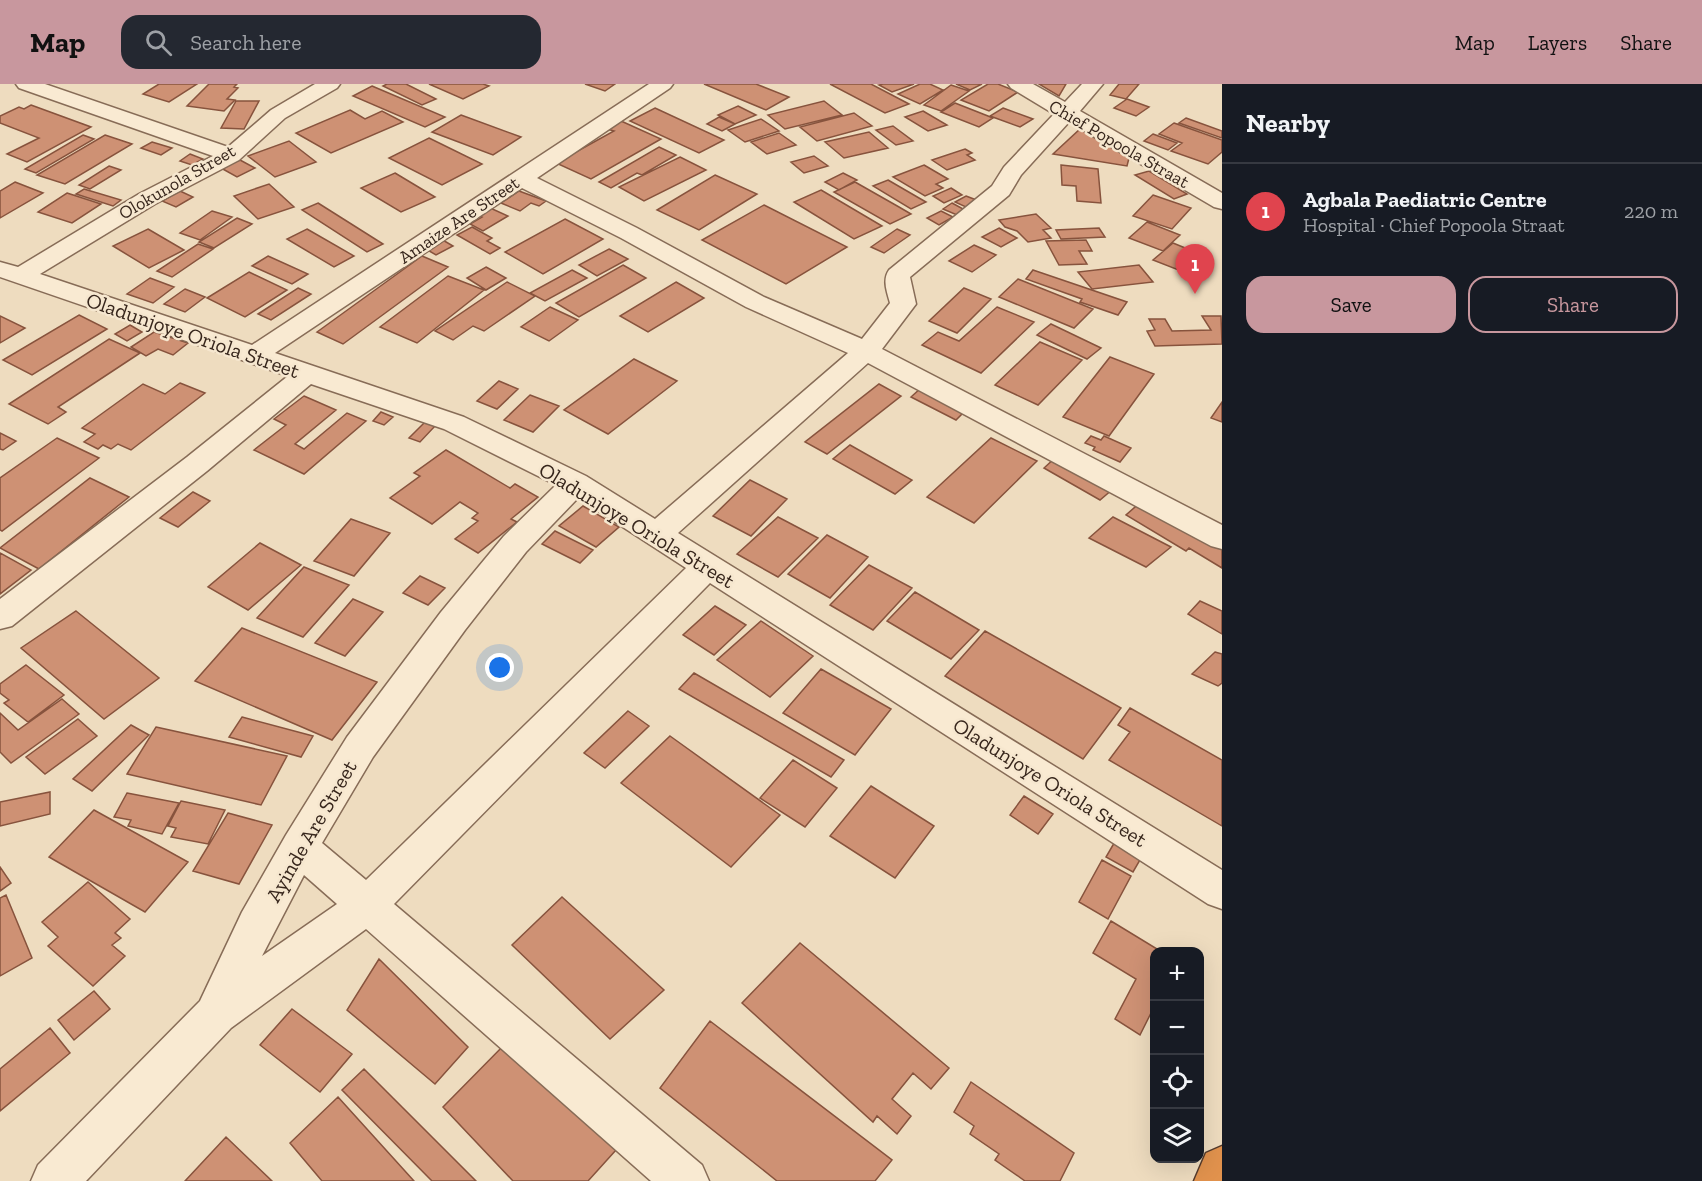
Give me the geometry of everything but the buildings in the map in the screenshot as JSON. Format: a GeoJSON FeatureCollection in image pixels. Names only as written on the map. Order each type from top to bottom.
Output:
{"type":"FeatureCollection","features":[{"type":"Feature","properties":{"kind":"highway"},"geometry":{"type":"LineString","coordinates":[[1217,1181],[1222,1169]]}},
{"type":"Feature","properties":{"kind":"street"},"geometry":{"type":"LineString","coordinates":[[26,84],[231,154]]}},
{"type":"Feature","properties":{"kind":"street","name":"Olokunola Street"},"geometry":{"type":"LineString","coordinates":[[10,273],[231,154],[278,114],[330,84]]}},
{"type":"Feature","properties":{"kind":"street","name":"Amaize Are Street"},"geometry":{"type":"LineString","coordinates":[[255,355],[663,84]]}},
{"type":"Feature","properties":{"kind":"street","name":"Chief Popoola Straat"},"geometry":{"type":"LineString","coordinates":[[1018,84],[1222,202]]}},
{"type":"Feature","properties":{"kind":"street"},"geometry":{"type":"LineString","coordinates":[[656,535],[866,351],[903,304],[898,286],[898,275],[1001,190],[1012,172],[1093,84]]}},
{"type":"Feature","properties":{"kind":"street"},"geometry":{"type":"LineString","coordinates":[[522,179],[629,232],[755,302],[866,351],[1222,538]]}},
{"type":"Feature","properties":{"kind":"street","name":"Oladunjoye Oriola Street"},"geometry":{"type":"LineString","coordinates":[[10,273],[454,423],[576,483],[1222,891]]}},
{"type":"Feature","properties":{"kind":"street"},"geometry":{"type":"LineString","coordinates":[[0,617],[308,373]]}},
{"type":"Feature","properties":{"kind":"street","name":"Ayinde Are Street"},"geometry":{"type":"LineString","coordinates":[[54,1181],[215,1015],[256,925],[298,847],[360,747],[453,621],[515,544],[576,483]]}},
{"type":"Feature","properties":{"kind":"street"},"geometry":{"type":"LineString","coordinates":[[215,1015],[366,906],[706,567]]}},
{"type":"Feature","properties":{"kind":"street"},"geometry":{"type":"LineString","coordinates":[[298,847],[686,1181]]}},
{"type":"Feature","properties":{"kind":"place","name":"Agbala Paediatric Centre"},"geometry":{"type":"Point","coordinates":[1195,294]}}]}
